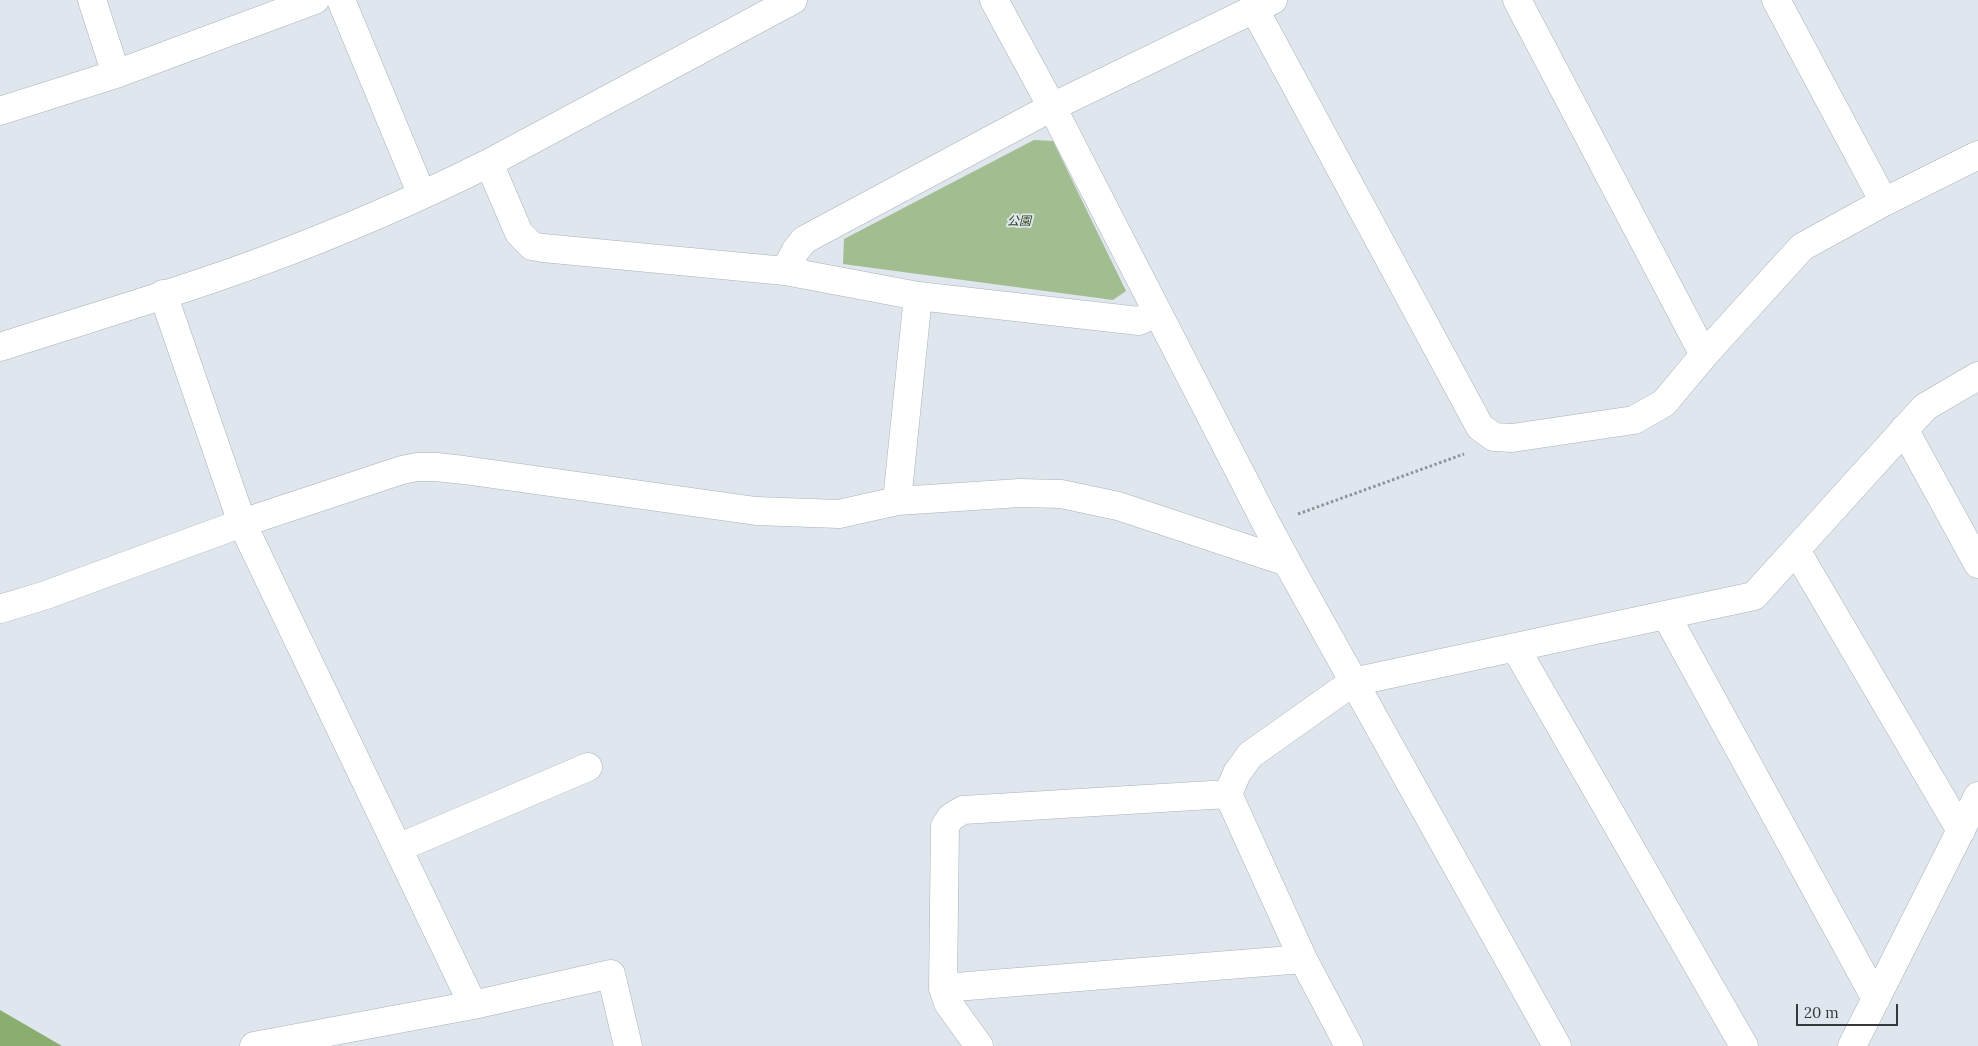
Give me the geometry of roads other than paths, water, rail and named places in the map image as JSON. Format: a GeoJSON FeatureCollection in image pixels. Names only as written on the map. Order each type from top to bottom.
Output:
{"type":"FeatureCollection","features":[{"type":"Feature","properties":{"kind":"street"},"geometry":{"type":"LineString","coordinates":[[92,0],[116,74]]}},
{"type":"Feature","properties":{"kind":"street"},"geometry":{"type":"LineString","coordinates":[[0,111],[116,74],[315,0]]}},
{"type":"Feature","properties":{"kind":"street"},"geometry":{"type":"LineString","coordinates":[[341,0],[422,195]]}},
{"type":"Feature","properties":{"kind":"street"},"geometry":{"type":"LineString","coordinates":[[0,346],[258,263],[343,230],[489,163],[793,0]]}},
{"type":"Feature","properties":{"kind":"street"},"geometry":{"type":"LineString","coordinates":[[994,0],[1052,107],[1267,526],[1557,1046]]}},
{"type":"Feature","properties":{"kind":"street"},"geometry":{"type":"LineString","coordinates":[[1517,0],[1704,355]]}},
{"type":"Feature","properties":{"kind":"street"},"geometry":{"type":"LineString","coordinates":[[1776,0],[1884,202]]}},
{"type":"Feature","properties":{"kind":"street"},"geometry":{"type":"LineString","coordinates":[[784,271],[804,240],[1052,107],[1264,5],[1480,427],[1494,436],[1512,438],[1634,420],[1664,403],[1704,355],[1802,247],[1884,202],[1978,155]]}},
{"type":"Feature","properties":{"kind":"street"},"geometry":{"type":"LineString","coordinates":[[489,163],[519,233],[532,246],[784,271],[918,296],[1139,321],[1157,313]]}},
{"type":"Feature","properties":{"kind":"street"},"geometry":{"type":"LineString","coordinates":[[163,294],[242,523],[473,1005]]}},
{"type":"Feature","properties":{"kind":"street"},"geometry":{"type":"LineString","coordinates":[[897,501],[918,296]]}},
{"type":"Feature","properties":{"kind":"street"},"geometry":{"type":"LineString","coordinates":[[1349,1046],[1303,959],[1228,794],[1237,773],[1250,755],[1353,682],[1754,596],[1925,407],[1978,376]]}},
{"type":"Feature","properties":{"kind":"street"},"geometry":{"type":"LineString","coordinates":[[1904,429],[1978,564]]}},
{"type":"Feature","properties":{"kind":"street"},"geometry":{"type":"LineString","coordinates":[[0,609],[46,595],[242,523],[402,470],[417,467],[464,470],[756,511],[839,514],[897,501],[1020,493],[1061,494],[1118,506],[1287,562]]}},
{"type":"Feature","properties":{"kind":"street"},"geometry":{"type":"LineString","coordinates":[[1796,550],[1961,831]]}},
{"type":"Feature","properties":{"kind":"street"},"geometry":{"type":"LineString","coordinates":[[1666,616],[1876,999]]}},
{"type":"Feature","properties":{"kind":"street"},"geometry":{"type":"LineString","coordinates":[[1516,647],[1744,1046]]}},
{"type":"Feature","properties":{"kind":"street"},"geometry":{"type":"LineString","coordinates":[[398,848],[588,767]]}},
{"type":"Feature","properties":{"kind":"street"},"geometry":{"type":"LineString","coordinates":[[979,1046],[948,1003],[943,988],[945,826],[952,817],[963,810],[1228,794]]}},
{"type":"Feature","properties":{"kind":"street"},"geometry":{"type":"LineString","coordinates":[[1852,1046],[1978,796]]}},
{"type":"Feature","properties":{"kind":"street"},"geometry":{"type":"LineString","coordinates":[[943,988],[1303,959]]}},
{"type":"Feature","properties":{"kind":"street"},"geometry":{"type":"LineString","coordinates":[[254,1046],[473,1005],[611,974],[628,1046]]}},
{"type":"Feature","properties":{"kind":"park label","name":"公園"},"geometry":{"type":"Point","coordinates":[1019,222]}}]}
